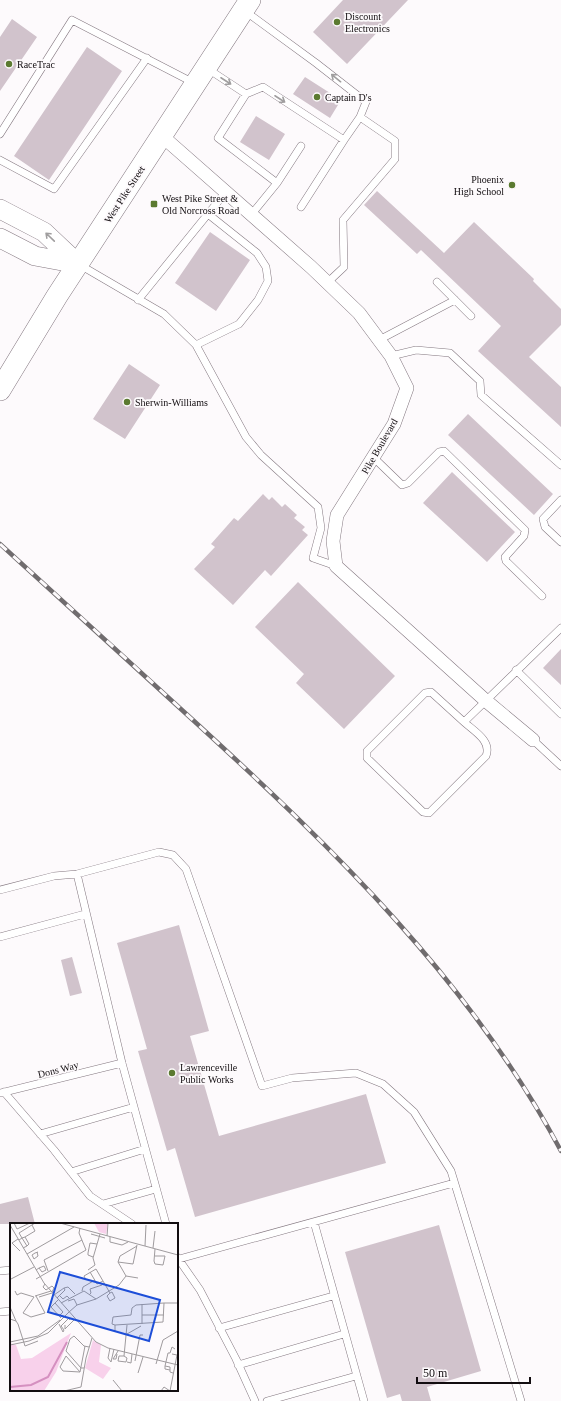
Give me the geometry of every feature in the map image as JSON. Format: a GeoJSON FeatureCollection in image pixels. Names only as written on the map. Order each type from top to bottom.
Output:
{"type":"FeatureCollection","features":[{"type":"Feature","properties":{"kind":"main road","name":"West Pike Street"},"geometry":{"type":"LineString","coordinates":[[0,390],[9,370],[246,5]]}},
{"type":"Feature","properties":{"kind":"main road"},"geometry":{"type":"LineString","coordinates":[[0,209],[44,232],[78,264]]}},
{"type":"Feature","properties":{"kind":"main road"},"geometry":{"type":"LineString","coordinates":[[0,238],[35,256],[78,264]]}},
{"type":"Feature","properties":{"kind":"street","name":"Pike Boulevard"},"geometry":{"type":"LineString","coordinates":[[162,136],[225,193],[252,215],[358,313],[391,356],[407,388],[394,424],[337,515],[333,541],[336,566]]}},
{"type":"Feature","properties":{"kind":"street"},"geometry":{"type":"LineString","coordinates":[[336,566],[484,700],[533,740]]}},
{"type":"Feature","properties":{"kind":"lane"},"geometry":{"type":"LineString","coordinates":[[246,5],[366,102],[360,117],[301,207]]}},
{"type":"Feature","properties":{"kind":"lane"},"geometry":{"type":"LineString","coordinates":[[0,134],[72,20],[147,58],[201,76],[246,94]]}},
{"type":"Feature","properties":{"kind":"lane"},"geometry":{"type":"LineString","coordinates":[[0,160],[54,189],[147,58]]}},
{"type":"Feature","properties":{"kind":"lane"},"geometry":{"type":"LineString","coordinates":[[277,183],[218,138],[246,94],[263,87],[344,140]]}},
{"type":"Feature","properties":{"kind":"lane"},"geometry":{"type":"LineString","coordinates":[[327,283],[344,266],[343,220],[394,159],[395,140],[360,117]]}},
{"type":"Feature","properties":{"kind":"lane"},"geometry":{"type":"LineString","coordinates":[[252,215],[277,183],[300,146]]}},
{"type":"Feature","properties":{"kind":"lane"},"geometry":{"type":"LineString","coordinates":[[138,300],[225,193]]}},
{"type":"Feature","properties":{"kind":"lane"},"geometry":{"type":"LineString","coordinates":[[196,345],[239,324],[258,300],[268,281],[266,267],[256,253],[208,214]]}},
{"type":"Feature","properties":{"kind":"lane"},"geometry":{"type":"LineString","coordinates":[[78,264],[164,314],[196,345],[246,437],[261,455],[318,507],[321,528],[313,558],[336,566]]}},
{"type":"Feature","properties":{"kind":"lane"},"geometry":{"type":"LineString","coordinates":[[436,282],[471,316]]}},
{"type":"Feature","properties":{"kind":"lane"},"geometry":{"type":"LineString","coordinates":[[379,340],[455,300]]}},
{"type":"Feature","properties":{"kind":"lane"},"geometry":{"type":"LineString","coordinates":[[391,356],[416,350],[450,353],[480,381],[482,395],[561,465]]}},
{"type":"Feature","properties":{"kind":"lane"},"geometry":{"type":"LineString","coordinates":[[374,457],[402,485],[408,483],[439,452],[444,451],[525,530],[524,536],[505,557],[506,561],[542,596]]}},
{"type":"Feature","properties":{"kind":"lane"},"geometry":{"type":"LineString","coordinates":[[561,500],[543,519],[545,527],[561,542]]}},
{"type":"Feature","properties":{"kind":"lane"},"geometry":{"type":"LineString","coordinates":[[464,722],[484,700],[561,628]]}},
{"type":"Feature","properties":{"kind":"lane"},"geometry":{"type":"LineString","coordinates":[[516,670],[561,714]]}},
{"type":"Feature","properties":{"kind":"lane"},"geometry":{"type":"LineString","coordinates":[[431,692],[464,722],[487,744],[488,749],[486,756],[429,813],[423,812],[367,758],[368,751],[425,693],[431,692]]}},
{"type":"Feature","properties":{"kind":"lane"},"geometry":{"type":"LineString","coordinates":[[533,740],[561,766]]}},
{"type":"Feature","properties":{"kind":"lane"},"geometry":{"type":"LineString","coordinates":[[0,890],[54,876],[77,874],[159,852],[173,855],[186,869],[262,1086],[292,1078],[356,1073],[383,1084],[414,1112],[451,1171],[521,1401]]}},
{"type":"Feature","properties":{"kind":"lane"},"geometry":{"type":"LineString","coordinates":[[77,874],[85,914],[122,1064],[166,1223]]}},
{"type":"Feature","properties":{"kind":"lane"},"geometry":{"type":"LineString","coordinates":[[0,937],[85,914]]}},
{"type":"Feature","properties":{"kind":"lane","name":"Dons Way"},"geometry":{"type":"LineString","coordinates":[[2,1092],[122,1064]]}},
{"type":"Feature","properties":{"kind":"lane"},"geometry":{"type":"LineString","coordinates":[[2,1092],[40,1134],[90,1196],[131,1223]]}},
{"type":"Feature","properties":{"kind":"lane"},"geometry":{"type":"LineString","coordinates":[[40,1134],[134,1107]]}},
{"type":"Feature","properties":{"kind":"lane"},"geometry":{"type":"LineString","coordinates":[[71,1172],[145,1149]]}},
{"type":"Feature","properties":{"kind":"lane"},"geometry":{"type":"LineString","coordinates":[[254,1401],[238,1365],[200,1290],[178,1258],[454,1183]]}},
{"type":"Feature","properties":{"kind":"lane"},"geometry":{"type":"LineString","coordinates":[[103,1204],[156,1189]]}},
{"type":"Feature","properties":{"kind":"lane"},"geometry":{"type":"LineString","coordinates":[[314,1222],[333,1296],[364,1401]]}},
{"type":"Feature","properties":{"kind":"lane"},"geometry":{"type":"LineString","coordinates":[[0,1271],[10,1270]]}},
{"type":"Feature","properties":{"kind":"lane"},"geometry":{"type":"LineString","coordinates":[[219,1328],[333,1296]]}},
{"type":"Feature","properties":{"kind":"lane"},"geometry":{"type":"LineString","coordinates":[[0,1312],[10,1311]]}},
{"type":"Feature","properties":{"kind":"lane"},"geometry":{"type":"LineString","coordinates":[[238,1365],[344,1334]]}},
{"type":"Feature","properties":{"kind":"lane"},"geometry":{"type":"LineString","coordinates":[[267,1401],[356,1376]]}},
{"type":"Feature","properties":{"kind":"building"},"geometry":{"type":"Polygon","coordinates":[[[343,0],[408,0],[347,64],[313,32],[343,0]]]}},
{"type":"Feature","properties":{"kind":"building","name":"RaceTrac"},"geometry":{"type":"Polygon","coordinates":[[[12,19],[37,37],[0,91],[0,37],[12,19]]]}},
{"type":"Feature","properties":{"kind":"building","name":"RaceTrac"},"geometry":{"type":"Polygon","coordinates":[[[87,47],[122,71],[49,180],[14,156],[87,47]]]}},
{"type":"Feature","properties":{"kind":"building","name":"Captain D's"},"geometry":{"type":"Polygon","coordinates":[[[305,77],[341,100],[330,118],[293,94],[305,77]]]}},
{"type":"Feature","properties":{"kind":"building"},"geometry":{"type":"Polygon","coordinates":[[[256,116],[285,134],[269,160],[240,142],[256,116]]]}},
{"type":"Feature","properties":{"kind":"building"},"geometry":{"type":"Polygon","coordinates":[[[377,191],[444,253],[474,222],[534,279],[533,281],[561,309],[561,325],[529,357],[561,387],[561,427],[478,351],[501,326],[421,250],[417,254],[364,205],[377,191]]]}},
{"type":"Feature","properties":{"kind":"building"},"geometry":{"type":"Polygon","coordinates":[[[210,232],[250,260],[216,311],[175,283],[210,232]]]}},
{"type":"Feature","properties":{"kind":"building","name":"Sherwin-Williams"},"geometry":{"type":"Polygon","coordinates":[[[129,364],[160,385],[125,439],[93,419],[129,364]]]}},
{"type":"Feature","properties":{"kind":"building"},"geometry":{"type":"Polygon","coordinates":[[[468,414],[553,494],[534,515],[448,435],[468,414]]]}},
{"type":"Feature","properties":{"kind":"building"},"geometry":{"type":"Polygon","coordinates":[[[452,472],[515,532],[487,562],[423,503],[452,472]]]}},
{"type":"Feature","properties":{"kind":"building"},"geometry":{"type":"Polygon","coordinates":[[[263,494],[269,500],[272,497],[282,507],[285,504],[297,515],[294,518],[305,527],[302,530],[308,535],[271,576],[265,570],[233,605],[194,569],[215,547],[211,544],[234,518],[238,521],[263,494]]]}},
{"type":"Feature","properties":{"kind":"building"},"geometry":{"type":"Polygon","coordinates":[[[298,582],[395,676],[344,729],[296,683],[304,674],[255,627],[298,582]]]}},
{"type":"Feature","properties":{"kind":"building"},"geometry":{"type":"Polygon","coordinates":[[[561,649],[561,685],[543,668],[561,649]]]}},
{"type":"Feature","properties":{"kind":"building","name":"Lawrenceville Public Works"},"geometry":{"type":"Polygon","coordinates":[[[179,925],[209,1031],[190,1036],[219,1136],[366,1094],[386,1163],[195,1217],[175,1148],[167,1151],[138,1051],[147,1049],[117,943],[179,925]]]}},
{"type":"Feature","properties":{"kind":"building"},"geometry":{"type":"Polygon","coordinates":[[[72,957],[82,993],[70,996],[61,960],[72,957]]]}},
{"type":"Feature","properties":{"kind":"building"},"geometry":{"type":"Polygon","coordinates":[[[28,1197],[35,1223],[0,1224],[0,1204],[28,1197]]]}},
{"type":"Feature","properties":{"kind":"building"},"geometry":{"type":"Polygon","coordinates":[[[439,1225],[481,1371],[427,1387],[431,1401],[402,1401],[400,1394],[387,1398],[345,1252],[439,1225]]]}},
{"type":"Feature","properties":{"kind":"railway"},"geometry":{"type":"LineString","coordinates":[[0,544],[246,769],[298,818],[348,869],[442,974],[485,1031],[525,1089],[561,1151]]}},
{"type":"Feature","properties":{"kind":"place","name":"Discount Electronics"},"geometry":{"type":"Point","coordinates":[337,22]}},
{"type":"Feature","properties":{"kind":"place","name":"RaceTrac"},"geometry":{"type":"Point","coordinates":[9,64]}},
{"type":"Feature","properties":{"kind":"place","name":"Captain D's"},"geometry":{"type":"Point","coordinates":[317,97]}},
{"type":"Feature","properties":{"kind":"place","name":"Phoenix High School"},"geometry":{"type":"Point","coordinates":[512,185]}},
{"type":"Feature","properties":{"kind":"place","name":"West Pike Street & Old Norcross Road"},"geometry":{"type":"Point","coordinates":[154,204]}},
{"type":"Feature","properties":{"kind":"place","name":"Sherwin-Williams"},"geometry":{"type":"Point","coordinates":[127,402]}},
{"type":"Feature","properties":{"kind":"place","name":"Lawrenceville Public Works"},"geometry":{"type":"Point","coordinates":[172,1073]}}]}
